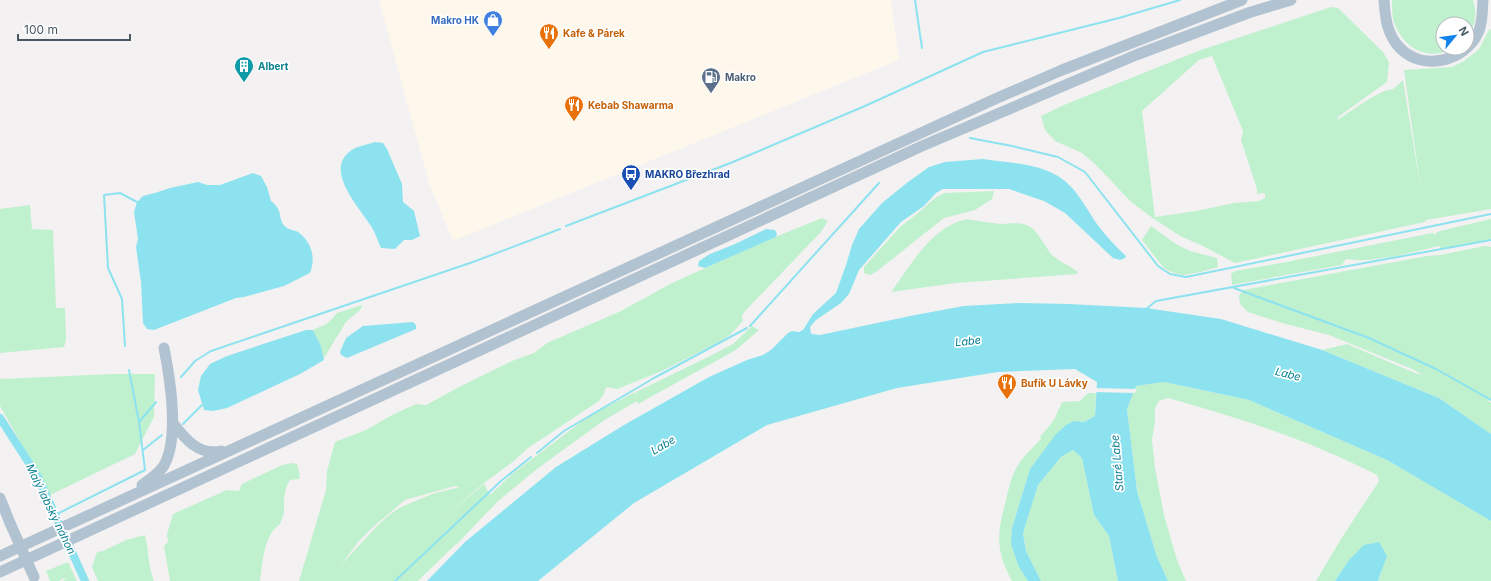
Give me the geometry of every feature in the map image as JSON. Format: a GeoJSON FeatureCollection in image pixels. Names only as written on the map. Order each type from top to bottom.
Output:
{"type":"FeatureCollection","features":[{"type":"Feature","properties":{"kind":"main road"},"geometry":{"type":"LineString","coordinates":[[0,556],[994,99],[1062,70],[1242,0]]}},
{"type":"Feature","properties":{"kind":"main road"},"geometry":{"type":"LineString","coordinates":[[0,572],[922,146],[1136,55],[1251,12],[1291,0]]}},
{"type":"Feature","properties":{"kind":"main road"},"geometry":{"type":"LineString","coordinates":[[1384,0],[1388,30],[1394,40],[1407,54],[1423,61],[1442,60],[1459,54],[1473,42],[1481,20],[1483,0]]}},
{"type":"Feature","properties":{"kind":"main road"},"geometry":{"type":"LineString","coordinates":[[1478,0],[1481,20]]}},
{"type":"Feature","properties":{"kind":"main road"},"geometry":{"type":"LineString","coordinates":[[112,504],[140,486],[162,469],[167,460],[175,425],[164,348]]}},
{"type":"Feature","properties":{"kind":"main road"},"geometry":{"type":"LineString","coordinates":[[175,425],[187,441],[196,447],[210,452],[231,447],[268,432]]}},
{"type":"Feature","properties":{"kind":"main road"},"geometry":{"type":"LineString","coordinates":[[0,498],[35,579]]}},
{"type":"Feature","properties":{"kind":"main road"},"geometry":{"type":"LineString","coordinates":[[0,578],[46,552]]}},
{"type":"Feature","properties":{"kind":"shaded area"},"geometry":{"type":"Polygon","coordinates":[[[379,0],[891,0],[899,60],[453,241],[429,183],[379,0]]]}},
{"type":"Feature","properties":{"kind":"green space"},"geometry":{"type":"Polygon","coordinates":[[[1392,0],[1473,0],[1475,5],[1475,16],[1435,16],[1435,54],[1420,51],[1412,47],[1406,41],[1395,25],[1392,0]]]}},
{"type":"Feature","properties":{"kind":"green space"},"geometry":{"type":"Polygon","coordinates":[[[1331,7],[1338,8],[1383,52],[1389,62],[1387,82],[1338,117],[1337,120],[1369,99],[1384,91],[1393,89],[1403,80],[1421,191],[1404,70],[1452,67],[1470,56],[1475,56],[1475,52],[1479,49],[1489,30],[1491,29],[1491,209],[1426,220],[1425,222],[1235,263],[1182,237],[1154,219],[1131,202],[1096,165],[1082,153],[1055,141],[1045,130],[1041,116],[1064,105],[1198,51],[1331,7]],[[1212,56],[1199,60],[1142,111],[1155,217],[1196,211],[1234,203],[1259,201],[1265,198],[1265,193],[1257,194],[1257,189],[1241,140],[1243,131],[1212,56]]]}},
{"type":"Feature","properties":{"kind":"green space"},"geometry":{"type":"Polygon","coordinates":[[[994,191],[992,199],[975,210],[944,218],[876,272],[870,275],[864,273],[864,267],[900,227],[935,198],[944,193],[994,191]]]}},
{"type":"Feature","properties":{"kind":"green space"},"geometry":{"type":"Polygon","coordinates":[[[30,205],[32,229],[53,230],[56,308],[65,308],[66,340],[64,347],[0,353],[0,209],[30,205]]]}},
{"type":"Feature","properties":{"kind":"green space"},"geometry":{"type":"Polygon","coordinates":[[[822,218],[828,221],[821,232],[748,308],[742,315],[743,321],[730,335],[662,371],[617,389],[607,387],[599,401],[528,448],[514,461],[484,483],[437,524],[484,484],[490,495],[512,474],[589,416],[635,392],[637,397],[636,392],[733,344],[752,326],[759,330],[736,350],[638,404],[637,401],[603,421],[537,469],[498,501],[456,545],[418,581],[299,581],[326,490],[327,471],[335,442],[368,429],[390,416],[416,404],[426,405],[512,361],[534,353],[547,343],[621,311],[672,283],[770,239],[822,218]],[[455,486],[405,500],[359,541],[340,566],[376,527],[389,515],[401,507],[432,494],[460,487],[455,486]]]}},
{"type":"Feature","properties":{"kind":"green space"},"geometry":{"type":"Polygon","coordinates":[[[967,219],[989,223],[1014,223],[1026,225],[1034,230],[1052,255],[1078,272],[1077,274],[956,283],[891,292],[923,248],[933,238],[955,223],[967,219]]]}},
{"type":"Feature","properties":{"kind":"green space"},"geometry":{"type":"Polygon","coordinates":[[[1491,219],[1491,239],[1441,249],[1439,246],[1379,259],[1346,259],[1342,265],[1232,285],[1231,274],[1235,271],[1427,234],[1434,233],[1436,236],[1436,233],[1440,231],[1491,219]]]}},
{"type":"Feature","properties":{"kind":"green space"},"geometry":{"type":"Polygon","coordinates":[[[1151,226],[1176,244],[1190,251],[1217,258],[1218,267],[1183,275],[1167,270],[1142,240],[1151,226]]]}},
{"type":"Feature","properties":{"kind":"green space"},"geometry":{"type":"Polygon","coordinates":[[[1485,246],[1491,247],[1491,401],[1486,398],[1491,403],[1491,434],[1439,398],[1322,350],[1347,344],[1423,375],[1412,369],[1329,335],[1282,323],[1248,312],[1240,304],[1239,296],[1243,290],[1485,246]]]}},
{"type":"Feature","properties":{"kind":"green space"},"geometry":{"type":"Polygon","coordinates":[[[362,305],[361,309],[346,322],[324,358],[320,344],[313,330],[328,323],[337,313],[362,305]]]}},
{"type":"Feature","properties":{"kind":"green space"},"geometry":{"type":"Polygon","coordinates":[[[112,374],[155,374],[154,417],[135,454],[50,495],[0,406],[0,379],[112,374]]]}},
{"type":"Feature","properties":{"kind":"green space"},"geometry":{"type":"Polygon","coordinates":[[[1164,382],[1249,400],[1387,460],[1491,521],[1491,581],[1378,581],[1382,572],[1349,560],[1335,581],[1316,581],[1341,539],[1379,481],[1377,475],[1327,451],[1275,431],[1168,398],[1159,401],[1155,408],[1155,421],[1152,440],[1155,468],[1164,515],[1177,560],[1186,581],[1168,581],[1157,557],[1137,491],[1127,409],[1136,386],[1164,382]]]}},
{"type":"Feature","properties":{"kind":"green space"},"geometry":{"type":"Polygon","coordinates":[[[1088,393],[1096,393],[1095,416],[1084,422],[1074,421],[1042,453],[1030,469],[1012,528],[1028,581],[1012,581],[1006,570],[1000,550],[999,532],[1008,490],[1013,475],[1017,466],[1041,439],[1040,437],[1054,420],[1062,402],[1080,401],[1088,393]]]}},
{"type":"Feature","properties":{"kind":"green space"},"geometry":{"type":"Polygon","coordinates":[[[1073,450],[1082,458],[1094,515],[1109,536],[1118,581],[1041,581],[1026,551],[1023,532],[1038,485],[1061,457],[1073,450]]]}},
{"type":"Feature","properties":{"kind":"green space"},"geometry":{"type":"Polygon","coordinates":[[[292,463],[297,464],[300,475],[299,479],[290,480],[285,490],[283,516],[280,524],[274,529],[267,542],[260,581],[170,581],[164,546],[168,542],[167,534],[173,514],[227,490],[239,491],[242,484],[282,465],[292,463]]]}},
{"type":"Feature","properties":{"kind":"green space"},"geometry":{"type":"Polygon","coordinates":[[[145,535],[154,581],[98,581],[92,567],[97,552],[103,551],[126,540],[145,535]]]}},
{"type":"Feature","properties":{"kind":"green space"},"geometry":{"type":"Polygon","coordinates":[[[68,562],[77,581],[62,581],[66,579],[64,578],[59,581],[50,581],[46,571],[68,562]]]}},
{"type":"Feature","properties":{"kind":"water"},"geometry":{"type":"Polygon","coordinates":[[[375,142],[383,143],[387,149],[402,184],[403,202],[414,211],[420,236],[412,240],[404,240],[395,249],[381,248],[372,228],[347,190],[341,169],[343,160],[349,152],[358,147],[375,142]]]}},
{"type":"Feature","properties":{"kind":"water"},"geometry":{"type":"Polygon","coordinates":[[[983,159],[1041,168],[1058,176],[1070,186],[1080,198],[1100,228],[1114,245],[1126,256],[1125,258],[1120,260],[1113,258],[1065,213],[1044,201],[1009,189],[943,189],[936,193],[924,206],[901,222],[859,270],[849,294],[841,303],[816,320],[810,327],[811,334],[820,335],[964,306],[1020,303],[1146,308],[1221,319],[1322,350],[1439,398],[1491,434],[1491,521],[1387,460],[1249,400],[1164,382],[1136,386],[1127,409],[1137,491],[1157,557],[1168,581],[1118,581],[1109,536],[1094,515],[1082,458],[1073,450],[1061,457],[1038,485],[1023,533],[1026,551],[1041,581],[1028,581],[1019,567],[1011,544],[1012,528],[1030,469],[1056,434],[1066,425],[1074,421],[1084,422],[1095,416],[1097,382],[1075,369],[998,372],[897,388],[767,425],[634,503],[538,581],[427,581],[465,542],[556,467],[624,425],[709,377],[747,360],[763,355],[771,350],[788,333],[803,330],[813,314],[836,293],[859,229],[882,203],[929,167],[945,162],[983,159]]]}},
{"type":"Feature","properties":{"kind":"water"},"geometry":{"type":"Polygon","coordinates":[[[253,173],[261,176],[267,187],[271,201],[278,208],[283,224],[289,229],[298,232],[310,245],[313,262],[310,273],[284,286],[236,298],[154,330],[147,329],[143,323],[141,282],[136,247],[138,239],[134,212],[137,202],[143,196],[170,188],[198,182],[207,185],[220,185],[253,173]]]}},
{"type":"Feature","properties":{"kind":"water"},"geometry":{"type":"Polygon","coordinates":[[[766,229],[775,230],[777,234],[776,237],[705,268],[698,266],[699,261],[710,254],[766,229]]]}},
{"type":"Feature","properties":{"kind":"water"},"geometry":{"type":"Polygon","coordinates":[[[413,322],[416,325],[416,329],[347,358],[341,355],[340,352],[346,338],[363,326],[413,322]]]}},
{"type":"Feature","properties":{"kind":"water"},"geometry":{"type":"Polygon","coordinates":[[[306,330],[313,330],[321,346],[324,360],[300,374],[227,408],[213,411],[204,410],[198,390],[201,376],[210,364],[227,356],[306,330]]]}},
{"type":"Feature","properties":{"kind":"water"},"geometry":{"type":"Polygon","coordinates":[[[1379,542],[1387,556],[1378,581],[1335,581],[1349,560],[1364,545],[1379,542]]]}},
{"type":"Feature","properties":{"kind":"pier"},"geometry":{"type":"Polygon","coordinates":[[[1094,388],[1137,389],[1135,393],[1094,392],[1094,388]]]}},
{"type":"Feature","properties":{"kind":"waterway"},"geometry":{"type":"LineString","coordinates":[[915,0],[922,48]]}},
{"type":"Feature","properties":{"kind":"waterway"},"geometry":{"type":"LineString","coordinates":[[566,226],[733,162],[865,106],[983,52],[1119,18],[1180,0]]}},
{"type":"Feature","properties":{"kind":"waterway"},"geometry":{"type":"LineString","coordinates":[[970,138],[1058,157],[1085,172],[1158,266],[1170,274],[1186,277],[1491,214]]}},
{"type":"Feature","properties":{"kind":"waterway"},"geometry":{"type":"LineString","coordinates":[[750,326],[879,183]]}},
{"type":"Feature","properties":{"kind":"waterway"},"geometry":{"type":"LineString","coordinates":[[125,346],[122,299],[108,268],[104,195],[120,193],[137,202]]}},
{"type":"Feature","properties":{"kind":"waterway"},"geometry":{"type":"LineString","coordinates":[[181,377],[195,361],[211,351],[473,262],[560,229]]}},
{"type":"Feature","properties":{"kind":"waterway"},"geometry":{"type":"LineString","coordinates":[[1145,310],[1156,301],[1491,240]]}},
{"type":"Feature","properties":{"kind":"waterway"},"geometry":{"type":"LineString","coordinates":[[1234,288],[1369,338],[1436,369],[1491,400]]}},
{"type":"Feature","properties":{"kind":"waterway"},"geometry":{"type":"LineString","coordinates":[[537,453],[564,431],[654,378],[747,328]]}},
{"type":"Feature","properties":{"kind":"waterway"},"geometry":{"type":"LineString","coordinates":[[129,370],[139,422]]}},
{"type":"Feature","properties":{"kind":"waterway"},"geometry":{"type":"LineString","coordinates":[[55,515],[145,470],[139,422],[156,402]]}},
{"type":"Feature","properties":{"kind":"waterway"},"geometry":{"type":"LineString","coordinates":[[183,424],[202,405]]}},
{"type":"Feature","properties":{"kind":"waterway","name":"Malý labský náhon"},"geometry":{"type":"LineString","coordinates":[[0,418],[38,477],[85,581]]}},
{"type":"Feature","properties":{"kind":"waterway"},"geometry":{"type":"LineString","coordinates":[[143,450],[162,435]]}},
{"type":"Feature","properties":{"kind":"waterway"},"geometry":{"type":"LineString","coordinates":[[395,581],[501,481],[531,457]]}},
{"type":"Feature","properties":{"kind":"place","name":"Makro HK"},"geometry":{"type":"Point","coordinates":[493,37]}},
{"type":"Feature","properties":{"kind":"place","name":"Kafe & Párek"},"geometry":{"type":"Point","coordinates":[549,50]}},
{"type":"Feature","properties":{"kind":"place","name":"Albert"},"geometry":{"type":"Point","coordinates":[244,83]}},
{"type":"Feature","properties":{"kind":"place","name":"Makro"},"geometry":{"type":"Point","coordinates":[711,94]}},
{"type":"Feature","properties":{"kind":"place","name":"Kebab Shawarma"},"geometry":{"type":"Point","coordinates":[574,122]}},
{"type":"Feature","properties":{"kind":"place","name":"MAKRO Březhrad"},"geometry":{"type":"Point","coordinates":[631,191]}},
{"type":"Feature","properties":{"kind":"place","name":"Bufík U Lávky"},"geometry":{"type":"Point","coordinates":[1007,400]}},
{"type":"Feature","properties":{"kind":"water label","name":"Labe"},"geometry":{"type":"Point","coordinates":[968,341]}},
{"type":"Feature","properties":{"kind":"water label","name":"Labe"},"geometry":{"type":"Point","coordinates":[1288,374]}},
{"type":"Feature","properties":{"kind":"water label","name":"Labe"},"geometry":{"type":"Point","coordinates":[663,445]}},
{"type":"Feature","properties":{"kind":"water label","name":"Staré Labe"},"geometry":{"type":"Point","coordinates":[1117,463]}}]}
